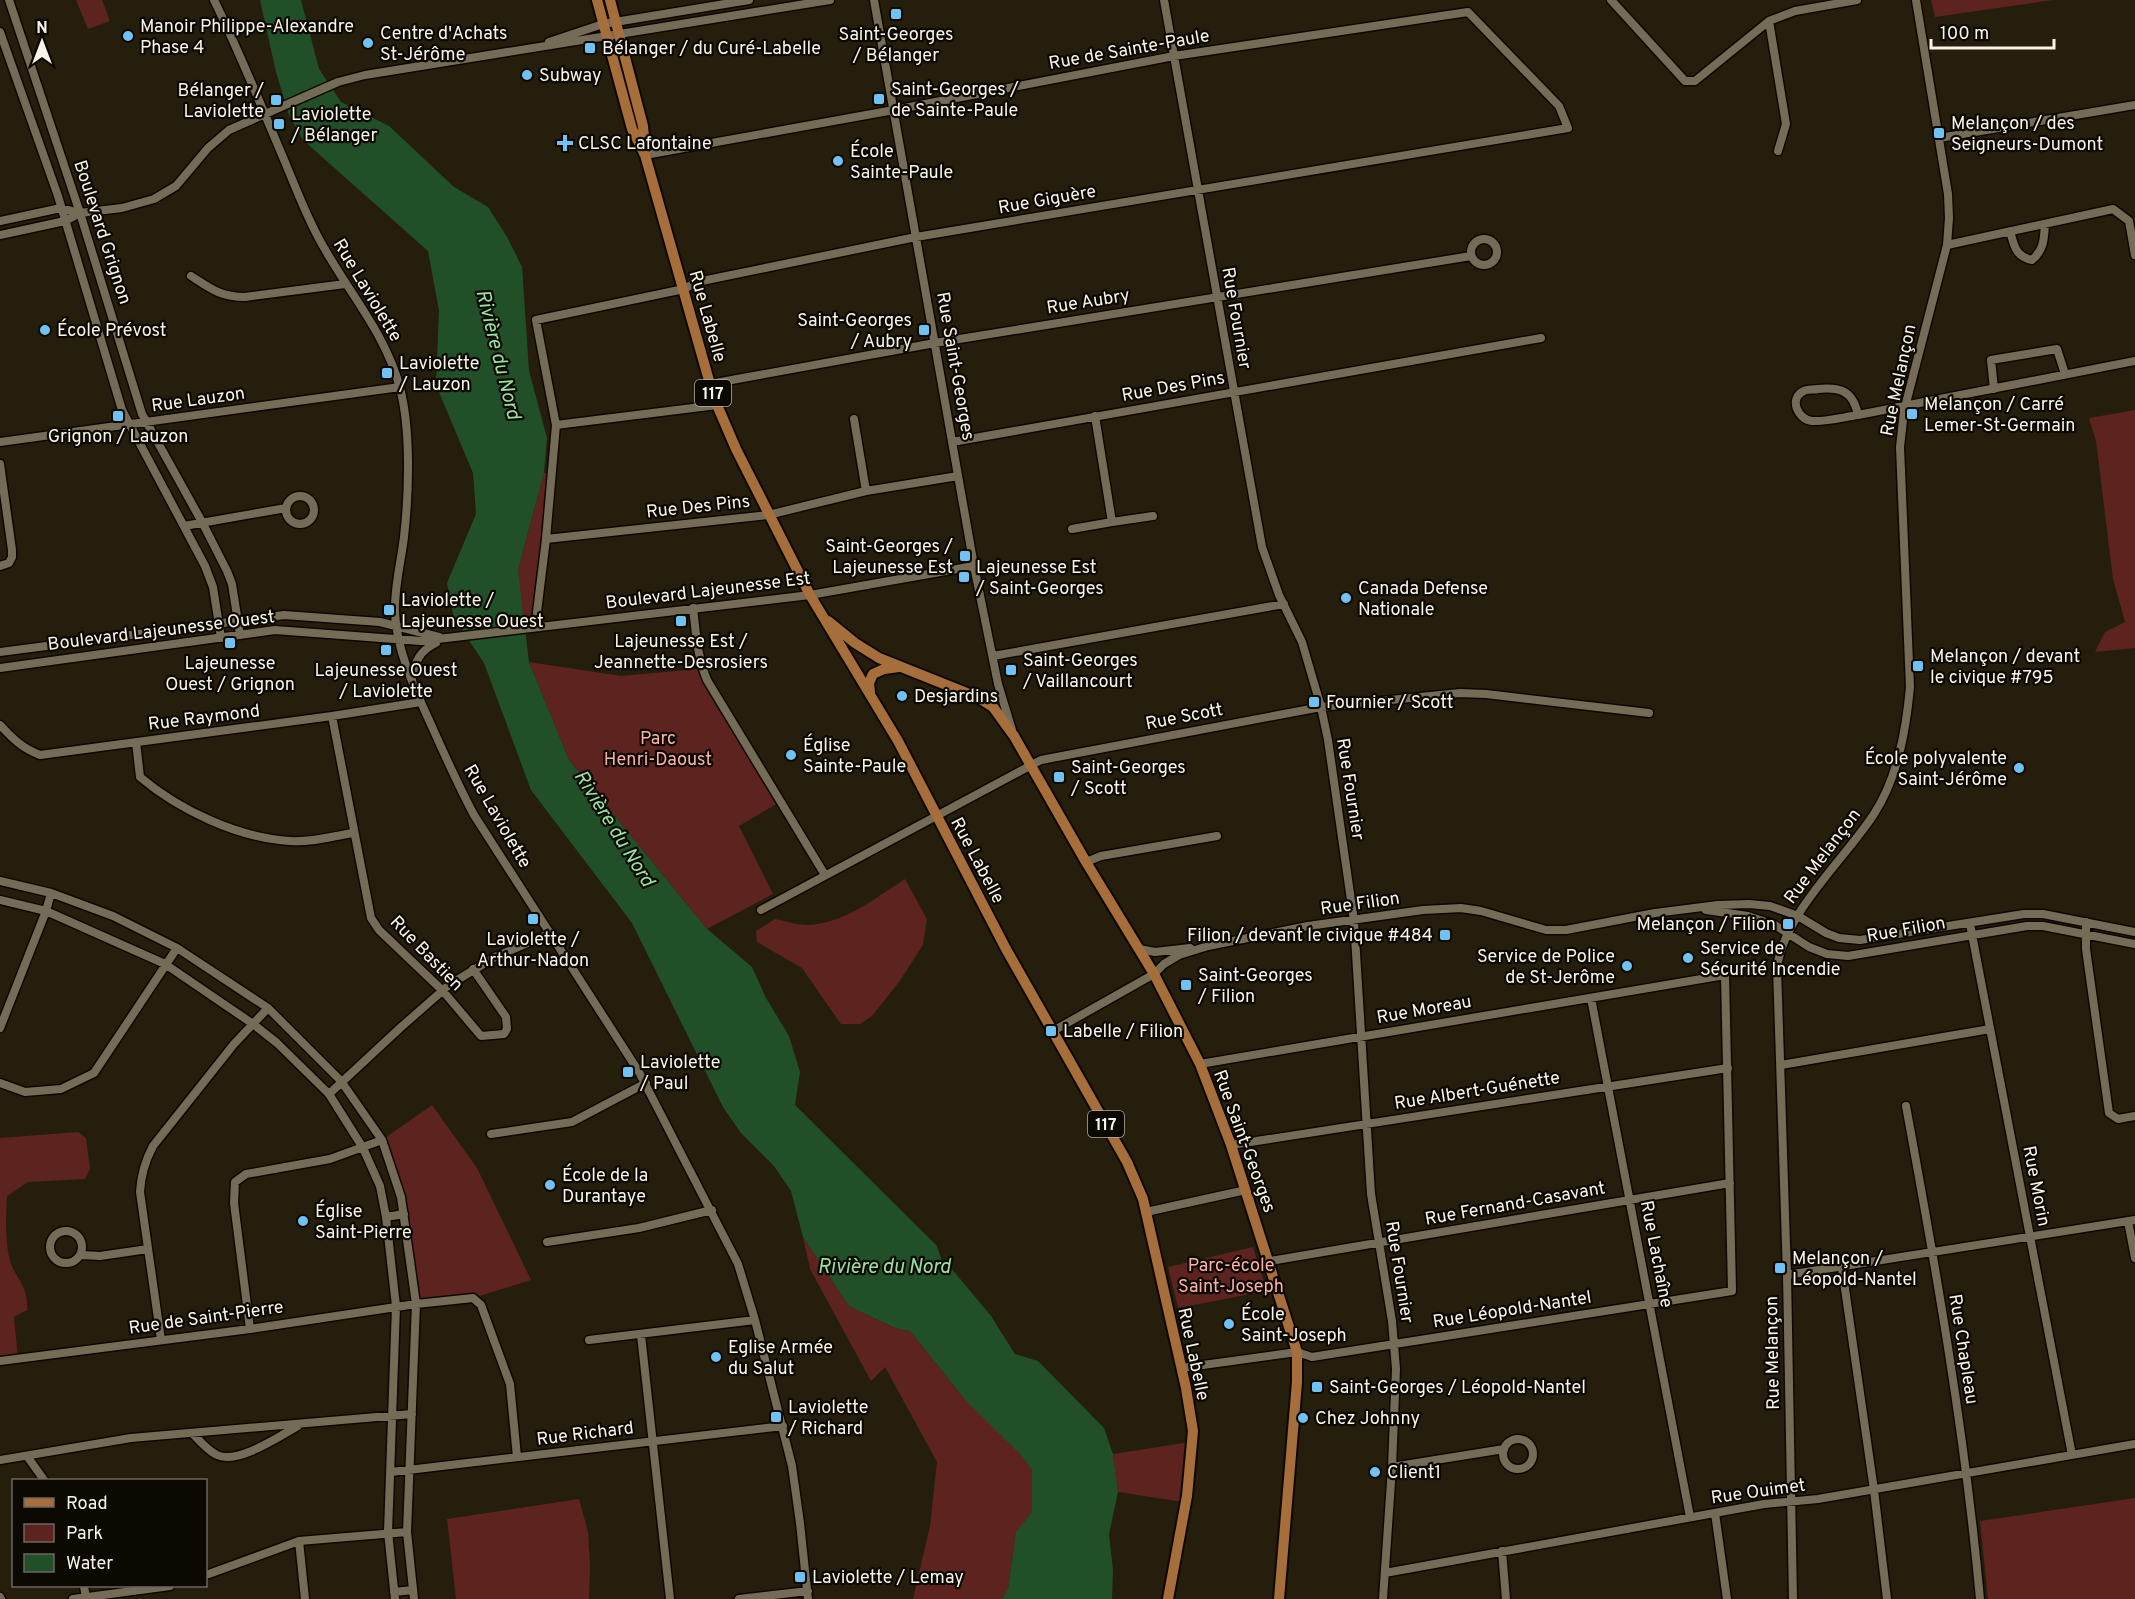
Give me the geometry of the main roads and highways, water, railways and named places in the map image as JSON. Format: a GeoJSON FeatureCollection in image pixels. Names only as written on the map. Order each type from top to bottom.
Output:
{"type":"FeatureCollection","features":[{"type":"Feature","properties":{"kind":"main road","name":"Rue Labelle"},"geometry":{"type":"LineString","coordinates":[[597,0],[632,129],[645,155],[717,405],[768,515],[810,595],[898,741],[1006,949],[1128,1162],[1143,1199],[1193,1431],[1187,1496],[1168,1599]]}},
{"type":"Feature","properties":{"kind":"main road","name":"Rue Labelle"},"geometry":{"type":"LineString","coordinates":[[610,0],[643,126],[645,155]]}},
{"type":"Feature","properties":{"kind":"main road","name":"Rue Saint-Georges"},"geometry":{"type":"LineString","coordinates":[[821,615],[855,643],[879,658],[979,698],[993,707],[1014,736],[1086,862],[1154,974],[1200,1064],[1231,1145],[1270,1261],[1297,1352],[1296,1393],[1279,1599]]}},
{"type":"Feature","properties":{"kind":"main road"},"geometry":{"type":"LineString","coordinates":[[870,694],[869,683],[873,674],[884,669],[901,667]]}},
{"type":"Feature","properties":{"kind":"water","name":"Rivière du Nord"},"geometry":{"type":"Polygon","coordinates":[[[260,0],[301,0],[319,69],[341,102],[389,126],[454,187],[488,207],[507,237],[522,267],[529,371],[547,438],[544,473],[518,570],[529,662],[569,760],[707,929],[752,967],[766,998],[789,1036],[800,1072],[795,1105],[937,1246],[942,1262],[951,1268],[991,1316],[1015,1354],[1038,1361],[1104,1428],[1113,1454],[1118,1492],[1109,1534],[1113,1570],[1112,1599],[1002,1599],[1008,1588],[1016,1532],[1032,1512],[1032,1470],[1020,1454],[967,1402],[910,1331],[895,1328],[849,1306],[803,1237],[791,1191],[774,1166],[741,1133],[723,1107],[632,923],[531,790],[484,663],[454,618],[447,583],[476,514],[473,473],[436,385],[439,310],[428,251],[303,140],[289,115],[276,72],[260,0]]]}},
{"type":"Feature","properties":{"kind":"place","name":"Saint-Georges / Bélanger"},"geometry":{"type":"Point","coordinates":[896,14]}},
{"type":"Feature","properties":{"kind":"place","name":"Manoir Philippe-Alexandre Phase 4"},"geometry":{"type":"Point","coordinates":[128,36]}},
{"type":"Feature","properties":{"kind":"place","name":"Centre d'Achats St-Jérôme"},"geometry":{"type":"Point","coordinates":[368,43]}},
{"type":"Feature","properties":{"kind":"place","name":"Bélanger / du Curé-Labelle"},"geometry":{"type":"Point","coordinates":[590,48]}},
{"type":"Feature","properties":{"kind":"place","name":"Subway"},"geometry":{"type":"Point","coordinates":[527,75]}},
{"type":"Feature","properties":{"kind":"place","name":"Saint-Georges / de Sainte-Paule"},"geometry":{"type":"Point","coordinates":[879,99]}},
{"type":"Feature","properties":{"kind":"place","name":"Bélanger / Laviolette"},"geometry":{"type":"Point","coordinates":[276,100]}},
{"type":"Feature","properties":{"kind":"place","name":"Laviolette / Bélanger"},"geometry":{"type":"Point","coordinates":[279,124]}},
{"type":"Feature","properties":{"kind":"place","name":"Melançon / des Seigneurs-Dumont"},"geometry":{"type":"Point","coordinates":[1939,133]}},
{"type":"Feature","properties":{"kind":"place","name":"CLSC Lafontaine"},"geometry":{"type":"Point","coordinates":[565,143]}},
{"type":"Feature","properties":{"kind":"place","name":"École Sainte-Paule"},"geometry":{"type":"Point","coordinates":[838,161]}},
{"type":"Feature","properties":{"kind":"place","name":"École Prévost"},"geometry":{"type":"Point","coordinates":[45,330]}},
{"type":"Feature","properties":{"kind":"place","name":"Saint-Georges / Aubry"},"geometry":{"type":"Point","coordinates":[924,330]}},
{"type":"Feature","properties":{"kind":"place","name":"Laviolette / Lauzon"},"geometry":{"type":"Point","coordinates":[387,373]}},
{"type":"Feature","properties":{"kind":"place","name":"Melançon / Carré Lemer-St-Germain"},"geometry":{"type":"Point","coordinates":[1912,414]}},
{"type":"Feature","properties":{"kind":"place","name":"Grignon / Lauzon"},"geometry":{"type":"Point","coordinates":[118,416]}},
{"type":"Feature","properties":{"kind":"place","name":"Saint-Georges / Lajeunesse Est"},"geometry":{"type":"Point","coordinates":[965,556]}},
{"type":"Feature","properties":{"kind":"place","name":"Lajeunesse Est / Saint-Georges"},"geometry":{"type":"Point","coordinates":[964,577]}},
{"type":"Feature","properties":{"kind":"place","name":"Canada Defense Nationale"},"geometry":{"type":"Point","coordinates":[1346,598]}},
{"type":"Feature","properties":{"kind":"place","name":"Laviolette / Lajeunesse Ouest"},"geometry":{"type":"Point","coordinates":[389,610]}},
{"type":"Feature","properties":{"kind":"place","name":"Lajeunesse Est / Jeannette-Desrosiers"},"geometry":{"type":"Point","coordinates":[681,621]}},
{"type":"Feature","properties":{"kind":"place","name":"Lajeunesse Ouest / Grignon"},"geometry":{"type":"Point","coordinates":[230,643]}},
{"type":"Feature","properties":{"kind":"place","name":"Lajeunesse Ouest / Laviolette"},"geometry":{"type":"Point","coordinates":[386,650]}},
{"type":"Feature","properties":{"kind":"place","name":"Melançon / devant le civique #795"},"geometry":{"type":"Point","coordinates":[1918,666]}},
{"type":"Feature","properties":{"kind":"place","name":"Saint-Georges / Vaillancourt"},"geometry":{"type":"Point","coordinates":[1011,670]}},
{"type":"Feature","properties":{"kind":"place","name":"Desjardins"},"geometry":{"type":"Point","coordinates":[902,696]}},
{"type":"Feature","properties":{"kind":"place","name":"Fournier / Scott"},"geometry":{"type":"Point","coordinates":[1314,702]}},
{"type":"Feature","properties":{"kind":"place","name":"Église Sainte-Paule"},"geometry":{"type":"Point","coordinates":[791,755]}},
{"type":"Feature","properties":{"kind":"place","name":"École polyvalente Saint-Jérôme"},"geometry":{"type":"Point","coordinates":[2019,768]}},
{"type":"Feature","properties":{"kind":"place","name":"Saint-Georges / Scott"},"geometry":{"type":"Point","coordinates":[1059,777]}},
{"type":"Feature","properties":{"kind":"place","name":"Laviolette / Arthur-Nadon"},"geometry":{"type":"Point","coordinates":[533,919]}},
{"type":"Feature","properties":{"kind":"place","name":"Melançon / Filion"},"geometry":{"type":"Point","coordinates":[1788,924]}},
{"type":"Feature","properties":{"kind":"place","name":"Filion / devant le civique #484"},"geometry":{"type":"Point","coordinates":[1445,935]}},
{"type":"Feature","properties":{"kind":"place","name":"Service de Sécurité Incendie"},"geometry":{"type":"Point","coordinates":[1688,958]}},
{"type":"Feature","properties":{"kind":"place","name":"Service de Police de St-Jerôme"},"geometry":{"type":"Point","coordinates":[1627,966]}},
{"type":"Feature","properties":{"kind":"place","name":"Saint-Georges / Filion"},"geometry":{"type":"Point","coordinates":[1186,985]}},
{"type":"Feature","properties":{"kind":"place","name":"Labelle / Filion"},"geometry":{"type":"Point","coordinates":[1051,1031]}},
{"type":"Feature","properties":{"kind":"place","name":"Laviolette / Paul"},"geometry":{"type":"Point","coordinates":[628,1072]}},
{"type":"Feature","properties":{"kind":"place","name":"École de la Durantaye"},"geometry":{"type":"Point","coordinates":[550,1185]}},
{"type":"Feature","properties":{"kind":"place","name":"Église Saint-Pierre"},"geometry":{"type":"Point","coordinates":[303,1221]}},
{"type":"Feature","properties":{"kind":"place","name":"Melançon / Léopold-Nantel"},"geometry":{"type":"Point","coordinates":[1780,1268]}},
{"type":"Feature","properties":{"kind":"place","name":"École Saint-Joseph"},"geometry":{"type":"Point","coordinates":[1229,1324]}},
{"type":"Feature","properties":{"kind":"place","name":"Eglise Armée du Salut"},"geometry":{"type":"Point","coordinates":[716,1357]}},
{"type":"Feature","properties":{"kind":"place","name":"Saint-Georges / Léopold-Nantel"},"geometry":{"type":"Point","coordinates":[1317,1387]}},
{"type":"Feature","properties":{"kind":"place","name":"Laviolette / Richard"},"geometry":{"type":"Point","coordinates":[776,1417]}},
{"type":"Feature","properties":{"kind":"place","name":"Chez Johnny"},"geometry":{"type":"Point","coordinates":[1303,1418]}},
{"type":"Feature","properties":{"kind":"place","name":"Client1"},"geometry":{"type":"Point","coordinates":[1375,1472]}},
{"type":"Feature","properties":{"kind":"place","name":"Laviolette / Lemay"},"geometry":{"type":"Point","coordinates":[800,1577]}},
{"type":"Feature","properties":{"kind":"park label","name":"Parc Henri-Daoust"},"geometry":{"type":"Point","coordinates":[658,748]}},
{"type":"Feature","properties":{"kind":"park label","name":"Parc-école Saint-Joseph"},"geometry":{"type":"Point","coordinates":[1231,1275]}}]}
